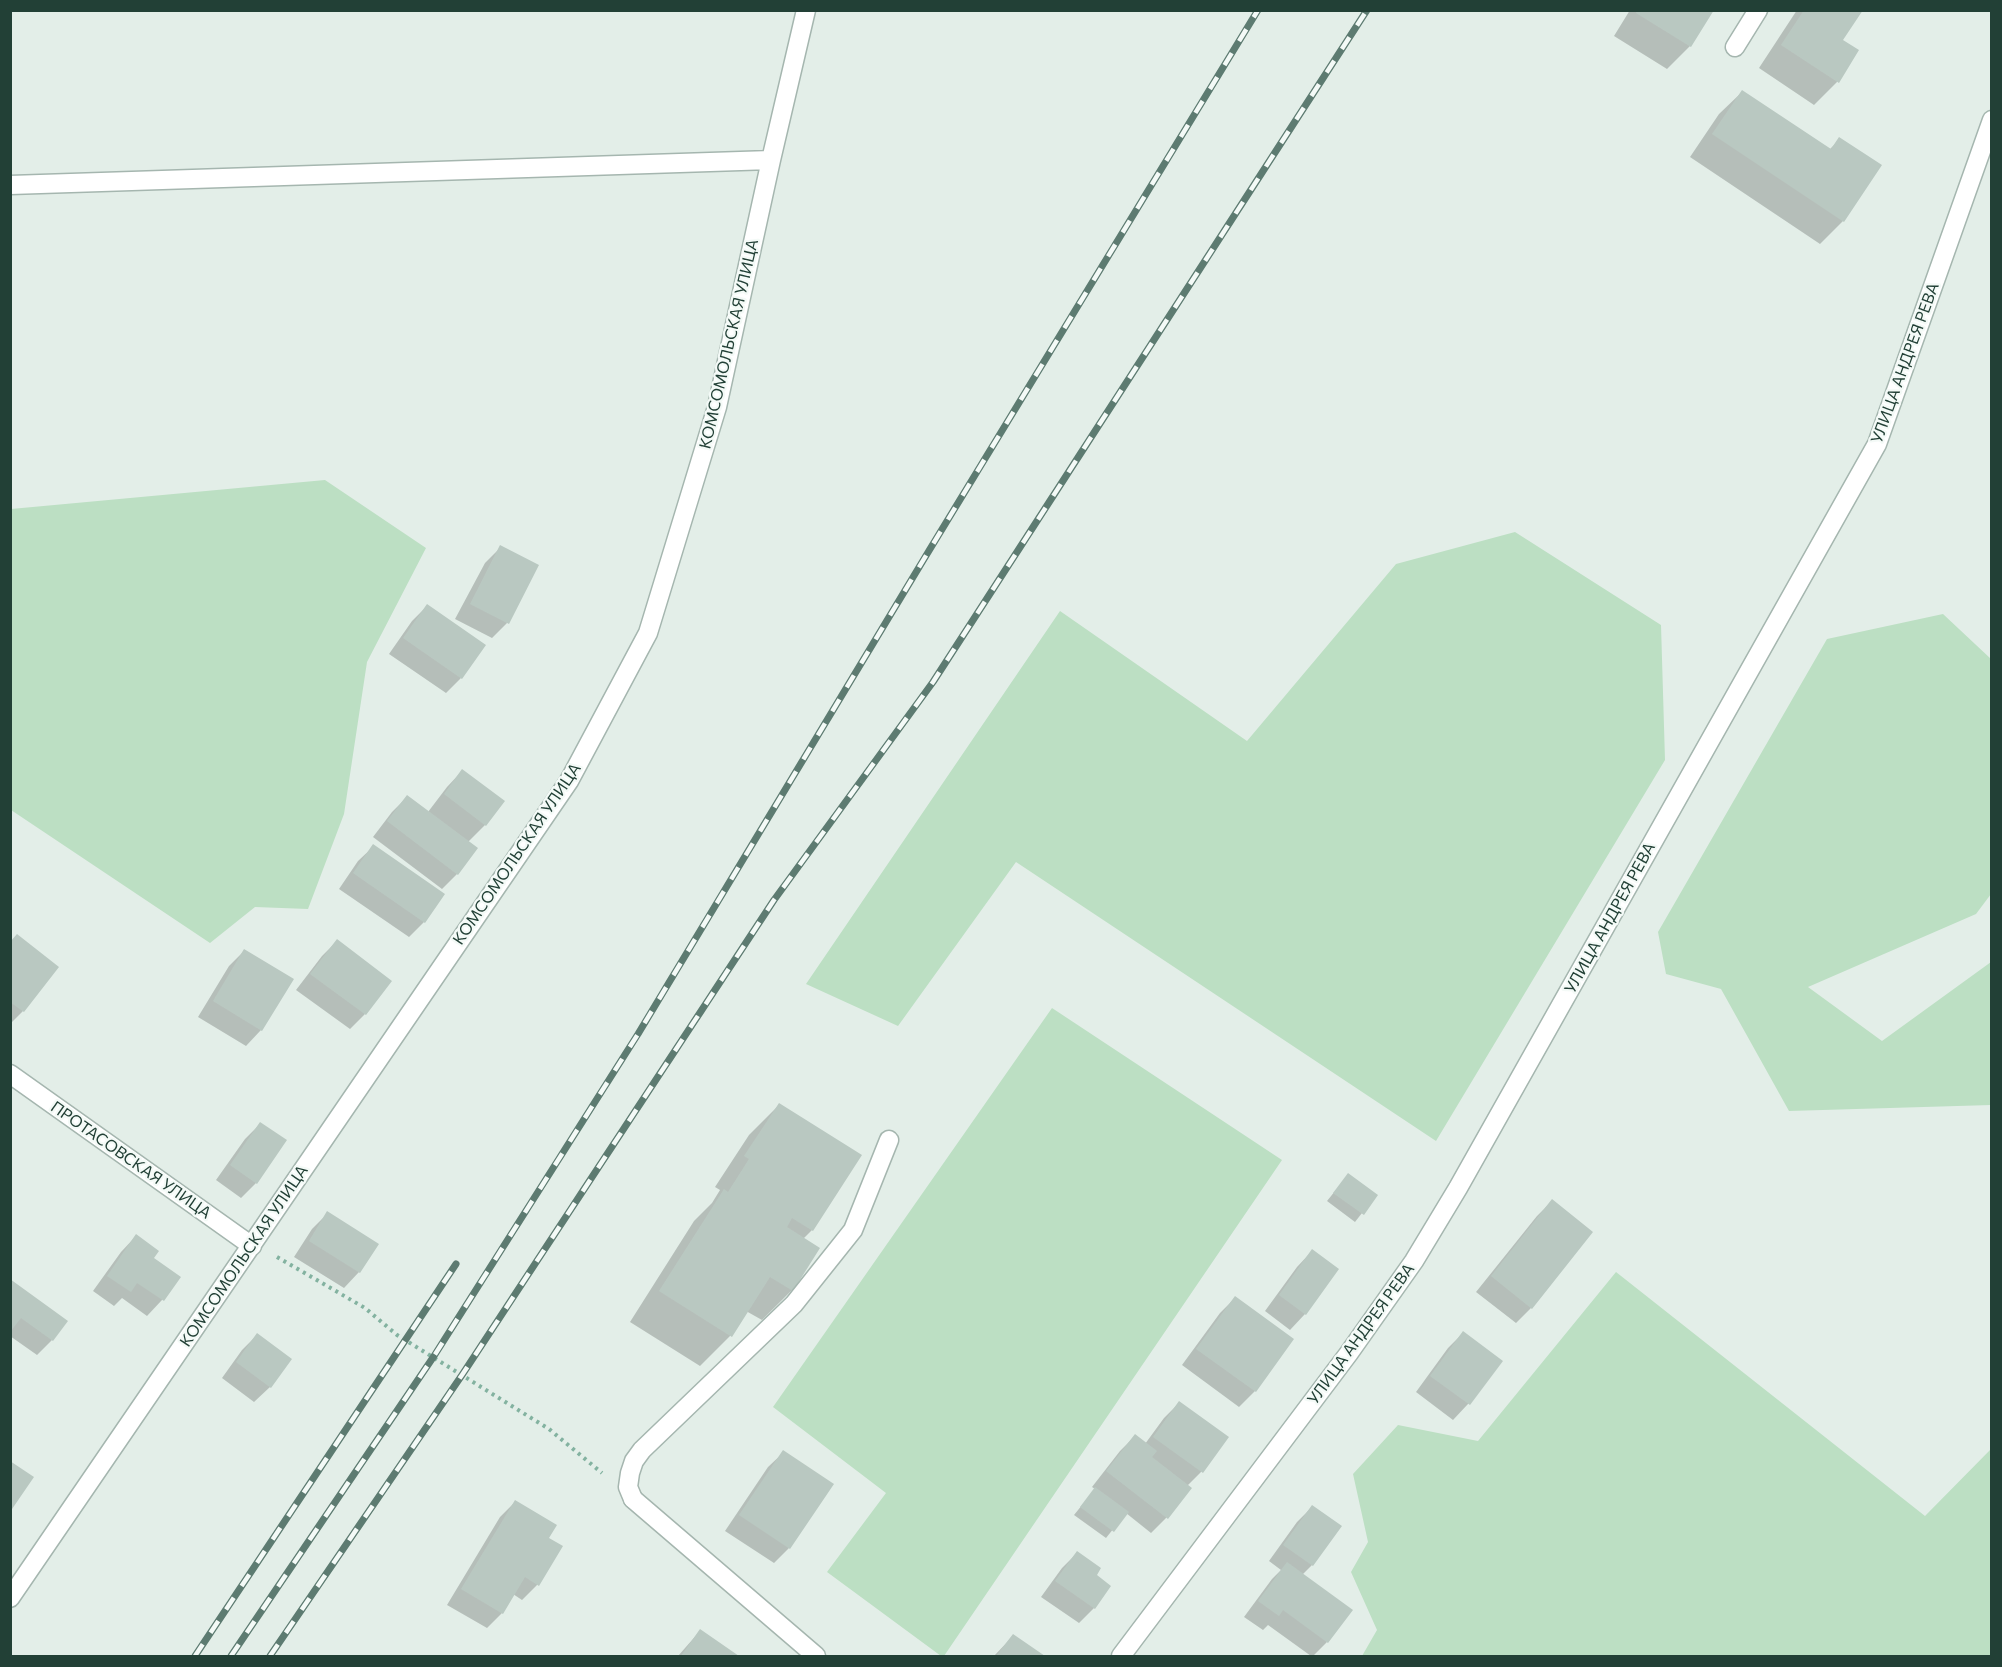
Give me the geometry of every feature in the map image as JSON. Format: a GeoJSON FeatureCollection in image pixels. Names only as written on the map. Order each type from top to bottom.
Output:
{"type":"FeatureCollection","features":[{"type":"Feature","properties":{"kind":"street","name":"КОМСОМОЛЬСКАЯ УЛИЦА"},"geometry":{"type":"LineString","coordinates":[[10,1598],[569,781],[648,633],[717,407],[806,10]]}},
{"type":"Feature","properties":{"kind":"street"},"geometry":{"type":"LineString","coordinates":[[1735,47],[1758,10]]}},
{"type":"Feature","properties":{"kind":"street","name":"УЛИЦА АНДРЕЯ РЕВА"},"geometry":{"type":"LineString","coordinates":[[1121,1656],[1355,1343],[1414,1261],[1458,1188],[1877,444],[1992,120]]}},
{"type":"Feature","properties":{"kind":"street"},"geometry":{"type":"LineString","coordinates":[[10,185],[771,160]]}},
{"type":"Feature","properties":{"kind":"street","name":"ПРОТАСОВСКАЯ УЛИЦА"},"geometry":{"type":"LineString","coordinates":[[10,1074],[252,1246]]}},
{"type":"Feature","properties":{"kind":"street"},"geometry":{"type":"LineString","coordinates":[[816,1656],[633,1499],[628,1487],[634,1461],[642,1450],[794,1304],[853,1230],[889,1140]]}},
{"type":"Feature","properties":{"kind":"path"},"geometry":{"type":"LineString","coordinates":[[252,1246],[284,1260],[365,1308],[397,1335],[549,1429],[633,1499]]}},
{"type":"Feature","properties":{"kind":"green space"},"geometry":{"type":"Polygon","coordinates":[[[325,480],[426,548],[367,662],[344,814],[308,909],[255,907],[210,943],[11,810],[11,509],[325,480]]]}},
{"type":"Feature","properties":{"kind":"green space"},"geometry":{"type":"Polygon","coordinates":[[[1515,532],[1661,625],[1665,760],[1436,1141],[1016,862],[898,1026],[806,984],[1060,611],[1247,741],[1396,564],[1515,532]]]}},
{"type":"Feature","properties":{"kind":"green space"},"geometry":{"type":"Polygon","coordinates":[[[1943,614],[1991,659],[1991,894],[1976,914],[1808,987],[1882,1041],[1991,962],[1991,1105],[1789,1111],[1721,989],[1666,974],[1658,932],[1827,639],[1943,614]]]}},
{"type":"Feature","properties":{"kind":"green space"},"geometry":{"type":"Polygon","coordinates":[[[1052,1008],[1282,1160],[944,1656],[941,1656],[827,1572],[886,1493],[773,1407],[1052,1008]]]}},
{"type":"Feature","properties":{"kind":"green space"},"geometry":{"type":"Polygon","coordinates":[[[1616,1272],[1925,1516],[1991,1449],[1991,1656],[1362,1656],[1377,1630],[1351,1572],[1368,1542],[1353,1474],[1398,1425],[1478,1441],[1616,1272]]]}},
{"type":"Feature","properties":{"kind":"building"},"geometry":{"type":"Polygon","coordinates":[[[1637,10],[1714,10],[1691,47],[1636,13],[1637,10]]]}},
{"type":"Feature","properties":{"kind":"building"},"geometry":{"type":"Polygon","coordinates":[[[1804,10],[1863,10],[1843,40],[1859,50],[1839,83],[1781,45],[1804,10]]]}},
{"type":"Feature","properties":{"kind":"building"},"geometry":{"type":"Polygon","coordinates":[[[1742,90],[1831,149],[1839,137],[1882,165],[1844,222],[1712,134],[1742,90]]]}},
{"type":"Feature","properties":{"kind":"building"},"geometry":{"type":"Polygon","coordinates":[[[500,545],[539,565],[509,624],[470,604],[500,545]]]}},
{"type":"Feature","properties":{"kind":"building"},"geometry":{"type":"Polygon","coordinates":[[[427,604],[486,645],[462,679],[403,638],[427,604]]]}},
{"type":"Feature","properties":{"kind":"building"},"geometry":{"type":"Polygon","coordinates":[[[462,769],[505,801],[486,826],[444,794],[462,769]]]}},
{"type":"Feature","properties":{"kind":"building"},"geometry":{"type":"Polygon","coordinates":[[[407,795],[478,848],[458,875],[387,821],[407,795]]]}},
{"type":"Feature","properties":{"kind":"building"},"geometry":{"type":"Polygon","coordinates":[[[373,844],[445,894],[425,923],[353,873],[373,844]]]}},
{"type":"Feature","properties":{"kind":"building"},"geometry":{"type":"Polygon","coordinates":[[[17,934],[59,967],[24,1012],[10,1002],[10,942],[17,934]]]}},
{"type":"Feature","properties":{"kind":"building"},"geometry":{"type":"Polygon","coordinates":[[[337,939],[392,981],[366,1015],[310,974],[337,939]]]}},
{"type":"Feature","properties":{"kind":"building"},"geometry":{"type":"Polygon","coordinates":[[[244,949],[294,979],[262,1031],[213,1001],[244,949]]]}},
{"type":"Feature","properties":{"kind":"building"},"geometry":{"type":"Polygon","coordinates":[[[779,1103],[862,1155],[813,1231],[792,1218],[787,1227],[820,1248],[793,1291],[770,1277],[732,1337],[659,1291],[724,1189],[728,1192],[749,1159],[744,1156],[779,1103]]]}},
{"type":"Feature","properties":{"kind":"building"},"geometry":{"type":"Polygon","coordinates":[[[260,1122],[287,1140],[257,1184],[230,1165],[260,1122]]]}},
{"type":"Feature","properties":{"kind":"building"},"geometry":{"type":"Polygon","coordinates":[[[1348,1173],[1378,1195],[1364,1215],[1333,1193],[1348,1173]]]}},
{"type":"Feature","properties":{"kind":"building"},"geometry":{"type":"Polygon","coordinates":[[[1552,1199],[1593,1232],[1532,1309],[1491,1276],[1552,1199]]]}},
{"type":"Feature","properties":{"kind":"building"},"geometry":{"type":"Polygon","coordinates":[[[327,1211],[379,1244],[360,1273],[309,1241],[327,1211]]]}},
{"type":"Feature","properties":{"kind":"building"},"geometry":{"type":"Polygon","coordinates":[[[136,1234],[159,1251],[154,1258],[181,1277],[164,1301],[137,1283],[131,1292],[107,1276],[136,1234]]]}},
{"type":"Feature","properties":{"kind":"building"},"geometry":{"type":"Polygon","coordinates":[[[1312,1249],[1339,1269],[1306,1315],[1279,1295],[1312,1249]]]}},
{"type":"Feature","properties":{"kind":"building"},"geometry":{"type":"Polygon","coordinates":[[[10,1279],[68,1321],[53,1341],[21,1318],[10,1332],[10,1279]]]}},
{"type":"Feature","properties":{"kind":"building"},"geometry":{"type":"Polygon","coordinates":[[[1235,1296],[1294,1339],[1256,1392],[1196,1349],[1235,1296]]]}},
{"type":"Feature","properties":{"kind":"building"},"geometry":{"type":"Polygon","coordinates":[[[1463,1331],[1503,1361],[1470,1405],[1430,1376],[1463,1331]]]}},
{"type":"Feature","properties":{"kind":"building"},"geometry":{"type":"Polygon","coordinates":[[[257,1333],[292,1359],[271,1388],[236,1362],[257,1333]]]}},
{"type":"Feature","properties":{"kind":"building"},"geometry":{"type":"Polygon","coordinates":[[[1179,1401],[1229,1437],[1203,1473],[1153,1437],[1179,1401]]]}},
{"type":"Feature","properties":{"kind":"building"},"geometry":{"type":"Polygon","coordinates":[[[1135,1434],[1157,1451],[1152,1457],[1192,1488],[1168,1519],[1106,1471],[1135,1434]]]}},
{"type":"Feature","properties":{"kind":"building"},"geometry":{"type":"Polygon","coordinates":[[[783,1450],[834,1484],[790,1549],[739,1515],[783,1450]]]}},
{"type":"Feature","properties":{"kind":"building"},"geometry":{"type":"Polygon","coordinates":[[[10,1461],[34,1477],[10,1512],[10,1461]]]}},
{"type":"Feature","properties":{"kind":"building"},"geometry":{"type":"Polygon","coordinates":[[[1095,1487],[1129,1512],[1114,1532],[1080,1507],[1095,1487]]]}},
{"type":"Feature","properties":{"kind":"building"},"geometry":{"type":"Polygon","coordinates":[[[515,1500],[557,1525],[549,1538],[563,1546],[539,1586],[525,1577],[503,1614],[461,1589],[515,1500]]]}},
{"type":"Feature","properties":{"kind":"building"},"geometry":{"type":"Polygon","coordinates":[[[1312,1505],[1342,1526],[1313,1566],[1283,1545],[1312,1505]]]}},
{"type":"Feature","properties":{"kind":"building"},"geometry":{"type":"Polygon","coordinates":[[[1077,1551],[1101,1568],[1097,1575],[1111,1586],[1095,1609],[1055,1581],[1077,1551]]]}},
{"type":"Feature","properties":{"kind":"building"},"geometry":{"type":"Polygon","coordinates":[[[1287,1562],[1353,1610],[1328,1643],[1283,1610],[1279,1616],[1258,1601],[1287,1562]]]}},
{"type":"Feature","properties":{"kind":"building"},"geometry":{"type":"Polygon","coordinates":[[[700,1629],[739,1656],[681,1656],[700,1629]]]}},
{"type":"Feature","properties":{"kind":"building"},"geometry":{"type":"Polygon","coordinates":[[[1013,1634],[1045,1656],[996,1656],[1013,1634]]]}},
{"type":"Feature","properties":{"kind":"railway"},"geometry":{"type":"LineString","coordinates":[[231,1656],[434,1356],[638,1034],[1258,10]]}},
{"type":"Feature","properties":{"kind":"railway"},"geometry":{"type":"LineString","coordinates":[[270,1656],[462,1375],[774,900],[933,682],[1367,10]]}},
{"type":"Feature","properties":{"kind":"railway"},"geometry":{"type":"LineString","coordinates":[[195,1656],[456,1264]]}}]}
